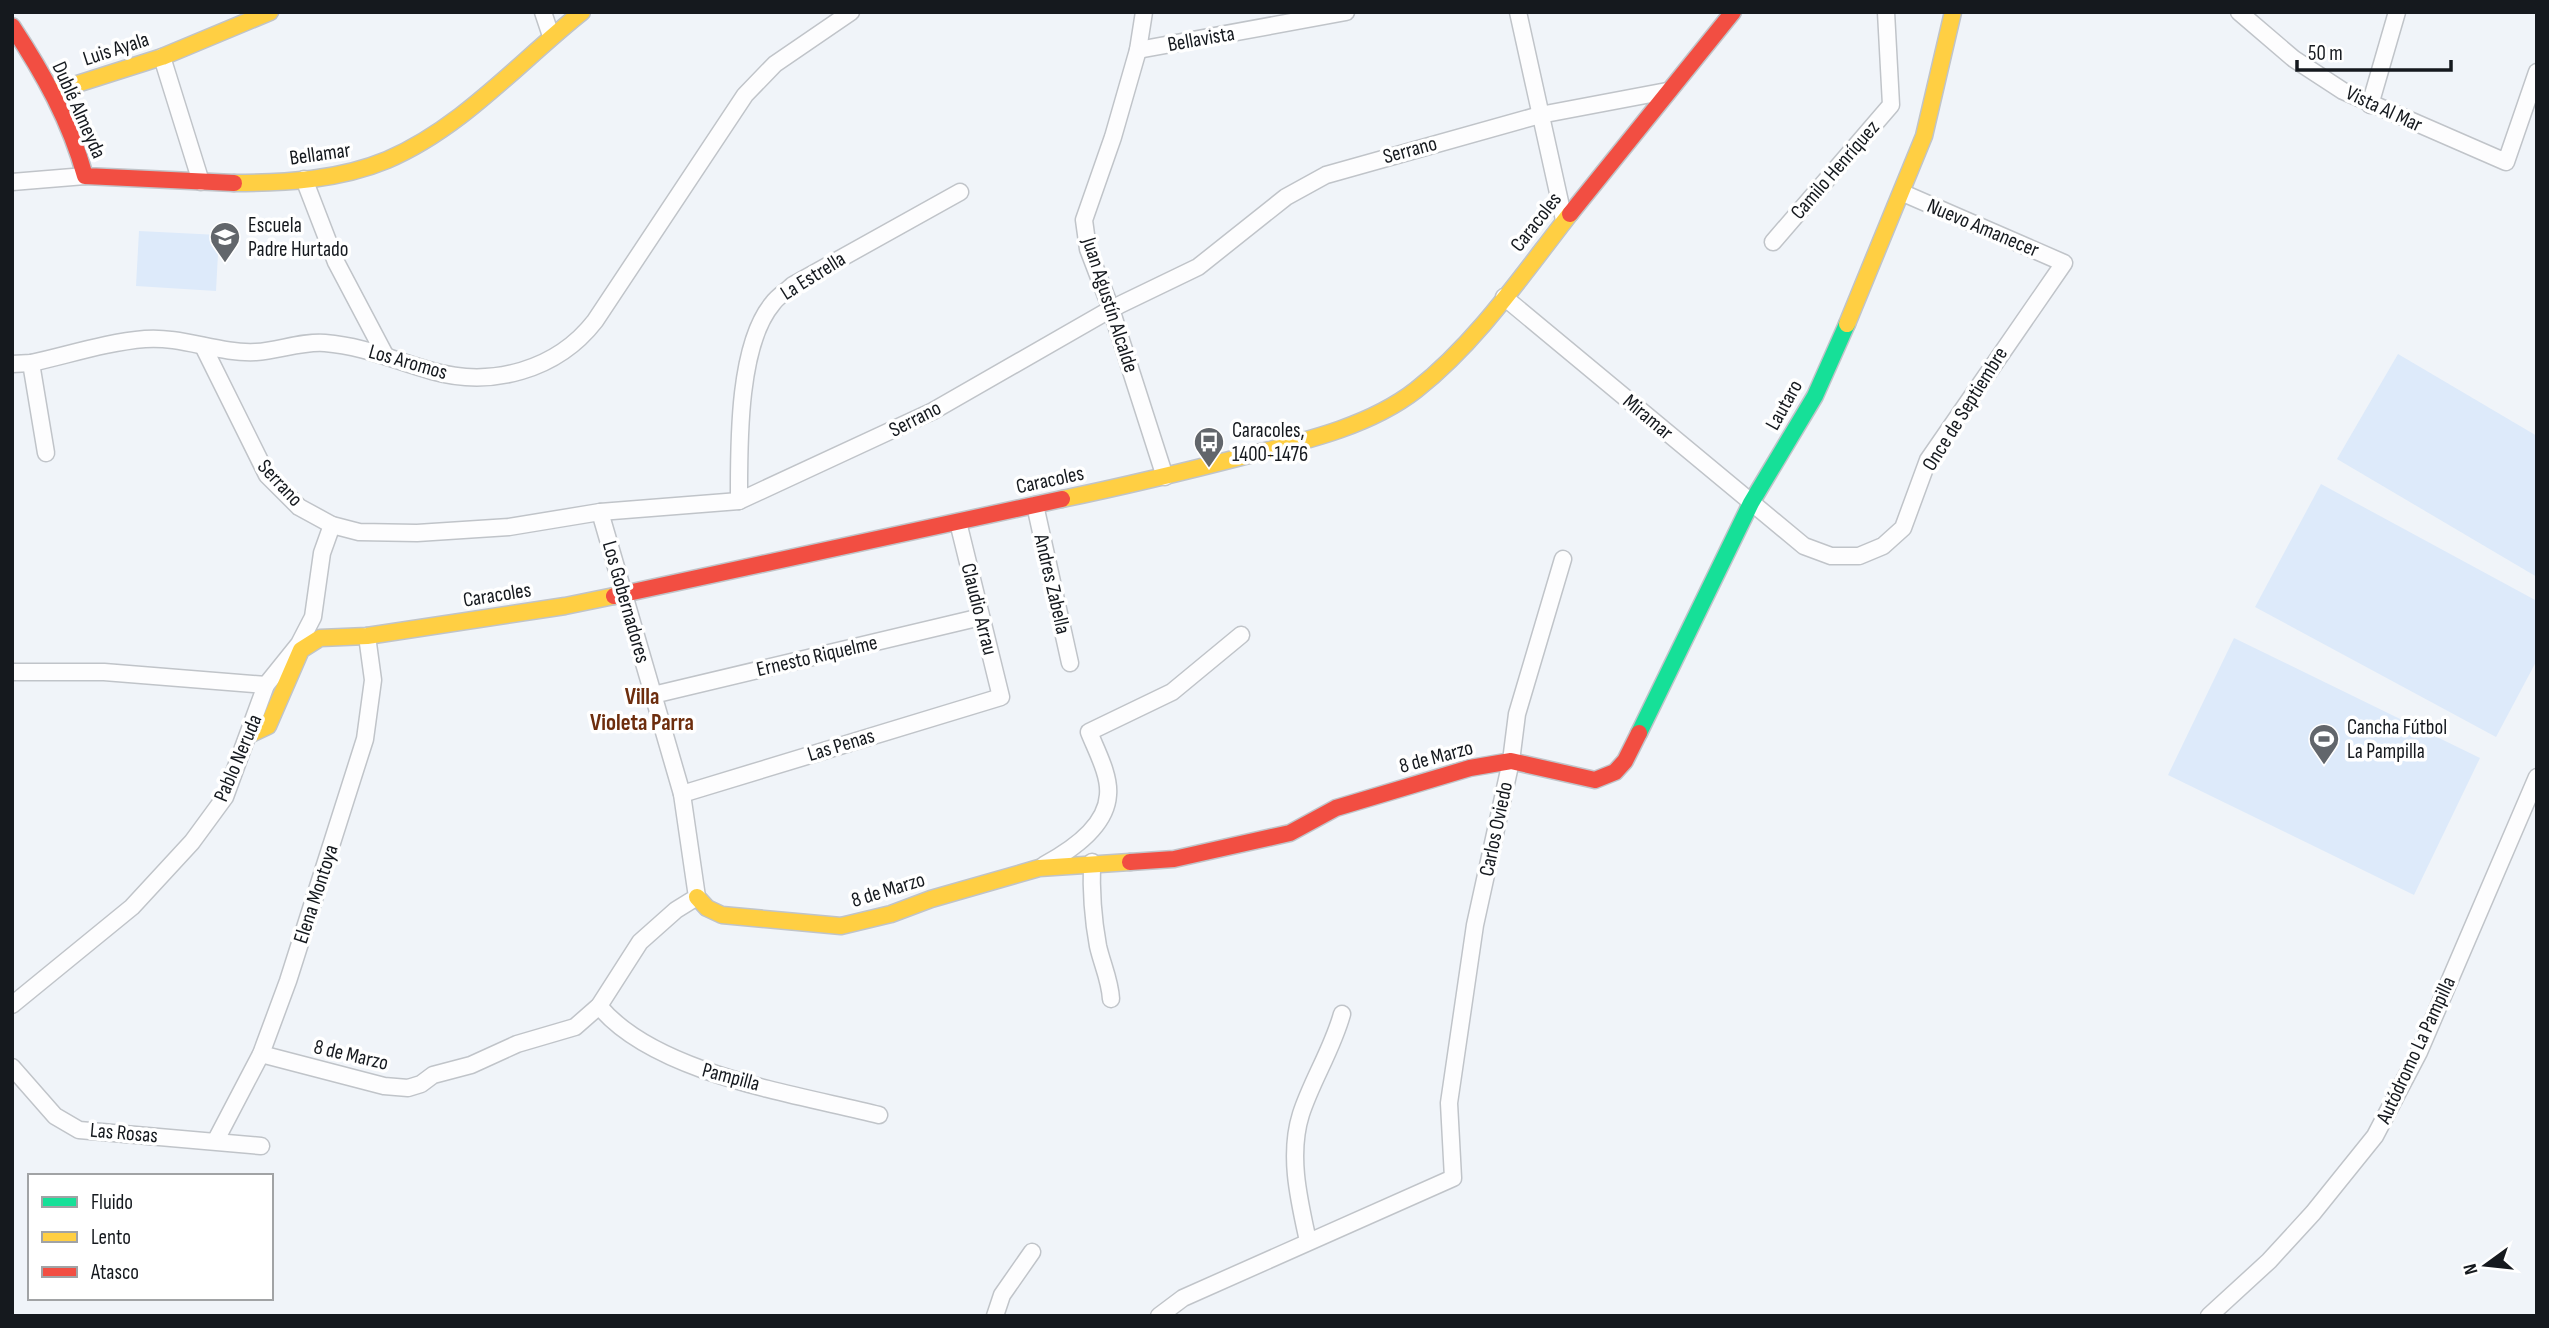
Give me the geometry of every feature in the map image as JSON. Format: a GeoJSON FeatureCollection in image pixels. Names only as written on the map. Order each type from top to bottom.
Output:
{"type":"FeatureCollection","features":[{"type":"Feature","properties":{"kind":"street","name":"Luis Ayala"},"geometry":{"type":"LineString","coordinates":[[52,92],[162,57],[270,12]]}},
{"type":"Feature","properties":{"kind":"street"},"geometry":{"type":"LineString","coordinates":[[543,12],[551,36]]}},
{"type":"Feature","properties":{"kind":"street","name":"Bellamar"},"geometry":{"type":"LineString","coordinates":[[12,182],[85,176],[201,182],[304,179],[367,168],[407,151],[443,127],[582,12]]}},
{"type":"Feature","properties":{"kind":"street","name":"Los Aromos"},"geometry":{"type":"LineString","coordinates":[[12,365],[146,338],[223,351],[256,352],[322,342],[384,353],[432,371],[492,378],[530,368],[571,348],[594,321],[745,94],[775,64],[851,12]]}},
{"type":"Feature","properties":{"kind":"street","name":"Juan Agustín Alcalde"},"geometry":{"type":"LineString","coordinates":[[1144,12],[1138,50],[1113,138],[1084,220],[1088,249],[1111,309],[1165,477]]}},
{"type":"Feature","properties":{"kind":"street","name":"Bellavista"},"geometry":{"type":"LineString","coordinates":[[1138,50],[1346,12]]}},
{"type":"Feature","properties":{"kind":"street"},"geometry":{"type":"LineString","coordinates":[[1518,12],[1564,220]]}},
{"type":"Feature","properties":{"kind":"street","name":"Caracoles"},"geometry":{"type":"LineString","coordinates":[[251,734],[268,726],[296,658],[308,643],[320,638],[367,636],[565,606],[622,591],[1165,477],[1304,441],[1378,413],[1416,390],[1451,359],[1733,12]]}},
{"type":"Feature","properties":{"kind":"street","name":"Camilo Henríquez"},"geometry":{"type":"LineString","coordinates":[[1773,242],[1891,105],[1886,12]]}},
{"type":"Feature","properties":{"kind":"street","name":"Lautaro"},"geometry":{"type":"LineString","coordinates":[[1587,779],[1609,776],[1625,761],[1692,630],[1751,503],[1815,396],[1903,193],[1928,121],[1947,26],[1953,12]]}},
{"type":"Feature","properties":{"kind":"street","name":"Vista Al Mar"},"geometry":{"type":"LineString","coordinates":[[2239,12],[2317,76],[2370,105],[2506,162],[2537,72]]}},
{"type":"Feature","properties":{"kind":"street"},"geometry":{"type":"LineString","coordinates":[[2370,105],[2397,12]]}},
{"type":"Feature","properties":{"kind":"street","name":"Dublé Almeyda"},"geometry":{"type":"LineString","coordinates":[[12,26],[52,92],[80,155],[85,176]]}},
{"type":"Feature","properties":{"kind":"street"},"geometry":{"type":"LineString","coordinates":[[162,57],[201,182]]}},
{"type":"Feature","properties":{"kind":"street","name":"Serrano"},"geometry":{"type":"LineString","coordinates":[[202,346],[267,475],[299,507],[332,525],[359,532],[417,533],[509,527],[600,512],[739,502],[933,411],[1111,309],[1198,267],[1286,197],[1326,175],[1540,115],[1667,92]]}},
{"type":"Feature","properties":{"kind":"street"},"geometry":{"type":"LineString","coordinates":[[304,179],[336,262],[384,353]]}},
{"type":"Feature","properties":{"kind":"street","name":"La Estrella"},"geometry":{"type":"LineString","coordinates":[[739,502],[739,432],[746,373],[757,331],[772,303],[793,285],[960,192]]}},
{"type":"Feature","properties":{"kind":"street","name":"Nuevo Amanecer"},"geometry":{"type":"LineString","coordinates":[[1903,193],[2063,263]]}},
{"type":"Feature","properties":{"kind":"street","name":"Once de Septiembre"},"geometry":{"type":"LineString","coordinates":[[1793,537],[1817,552],[1846,558],[1872,552],[1894,538],[1903,528],[1928,460],[2063,263]]}},
{"type":"Feature","properties":{"kind":"street","name":"Miramar"},"geometry":{"type":"LineString","coordinates":[[1504,297],[1793,537]]}},
{"type":"Feature","properties":{"kind":"street"},"geometry":{"type":"LineString","coordinates":[[30,363],[46,453]]}},
{"type":"Feature","properties":{"kind":"street","name":"Andres Zabella"},"geometry":{"type":"LineString","coordinates":[[1035,505],[1070,663]]}},
{"type":"Feature","properties":{"kind":"street","name":"Los Gobernadores"},"geometry":{"type":"LineString","coordinates":[[600,512],[681,794],[697,897]]}},
{"type":"Feature","properties":{"kind":"street","name":"Claudio Arrau"},"geometry":{"type":"LineString","coordinates":[[958,522],[1001,696]]}},
{"type":"Feature","properties":{"kind":"street","name":"Pablo Neruda"},"geometry":{"type":"LineString","coordinates":[[12,1005],[132,907],[192,842],[225,797],[251,734],[266,685],[299,644],[313,617],[322,553],[332,525]]}},
{"type":"Feature","properties":{"kind":"street","name":"Carlos Oviedo"},"geometry":{"type":"LineString","coordinates":[[1308,1241],[1453,1178],[1450,1103],[1475,925],[1511,761],[1517,714],[1563,559]]}},
{"type":"Feature","properties":{"kind":"street","name":"Ernesto Riquelme"},"geometry":{"type":"LineString","coordinates":[[653,695],[981,617]]}},
{"type":"Feature","properties":{"kind":"street"},"geometry":{"type":"LineString","coordinates":[[1039,868],[1066,853],[1087,835],[1104,813],[1108,795],[1107,782],[1089,732],[1172,692],[1241,635]]}},
{"type":"Feature","properties":{"kind":"street","name":"Elena Montoya"},"geometry":{"type":"LineString","coordinates":[[216,1140],[261,1054],[292,969],[367,730],[373,680],[367,636]]}},
{"type":"Feature","properties":{"kind":"street"},"geometry":{"type":"LineString","coordinates":[[12,672],[104,672],[266,685]]}},
{"type":"Feature","properties":{"kind":"street","name":"Las Penas"},"geometry":{"type":"LineString","coordinates":[[681,794],[1001,696]]}},
{"type":"Feature","properties":{"kind":"street","name":"8 de Marzo"},"geometry":{"type":"LineString","coordinates":[[261,1054],[384,1086],[408,1088],[421,1084],[433,1074],[471,1065],[517,1044],[575,1027],[599,1006],[640,942],[667,917],[697,897],[707,908],[722,915],[841,926],[891,914],[931,899],[1039,868],[1092,862],[1174,859],[1249,844],[1290,833],[1336,808],[1405,786],[1511,761],[1587,779]]}},
{"type":"Feature","properties":{"kind":"street","name":"Autódromo La Pampilla"},"geometry":{"type":"LineString","coordinates":[[2209,1316],[2269,1261],[2313,1213],[2375,1136],[2406,1081],[2537,777]]}},
{"type":"Feature","properties":{"kind":"street"},"geometry":{"type":"LineString","coordinates":[[1092,862],[1091,884],[1098,947],[1110,981],[1111,999]]}},
{"type":"Feature","properties":{"kind":"street","name":"Pampilla"},"geometry":{"type":"LineString","coordinates":[[599,1006],[614,1024],[625,1032],[691,1067],[879,1115]]}},
{"type":"Feature","properties":{"kind":"street"},"geometry":{"type":"LineString","coordinates":[[1159,1316],[1183,1298],[1308,1241],[1298,1193],[1295,1154],[1301,1114],[1333,1046],[1342,1014]]}},
{"type":"Feature","properties":{"kind":"street","name":"Las Rosas"},"geometry":{"type":"LineString","coordinates":[[12,1067],[55,1116],[79,1129],[261,1146]]}},
{"type":"Feature","properties":{"kind":"street"},"geometry":{"type":"LineString","coordinates":[[995,1316],[1002,1294],[1032,1252]]}},
{"type":"Feature","properties":{"kind":"shaded area"},"geometry":{"type":"Polygon","coordinates":[[[139,231],[219,235],[216,291],[136,286],[139,231]]]}},
{"type":"Feature","properties":{"kind":"shaded area"},"geometry":{"type":"Polygon","coordinates":[[[2398,354],[2537,436],[2537,577],[2337,459],[2398,354]]]}},
{"type":"Feature","properties":{"kind":"shaded area","name":"Cancha Fútbol La Pampilla"},"geometry":{"type":"Polygon","coordinates":[[[2321,484],[2537,601],[2537,660],[2496,737],[2255,607],[2321,484]]]}},
{"type":"Feature","properties":{"kind":"shaded area","name":"Cancha Fútbol La Pampilla"},"geometry":{"type":"Polygon","coordinates":[[[2234,638],[2480,758],[2414,895],[2168,775],[2234,638]]]}},
{"type":"Feature","properties":{"kind":"traffic: fast"},"geometry":{"type":"LineString","coordinates":[[1639,733],[1751,503],[1815,396],[1847,324]]}},
{"type":"Feature","properties":{"kind":"traffic: slow"},"geometry":{"type":"LineString","coordinates":[[52,92],[162,57],[270,12]]}},
{"type":"Feature","properties":{"kind":"traffic: slow"},"geometry":{"type":"LineString","coordinates":[[234,183],[331,176],[369,167],[414,147],[489,93],[582,12]]}},
{"type":"Feature","properties":{"kind":"traffic: slow"},"geometry":{"type":"LineString","coordinates":[[1847,324],[1924,136],[1953,12]]}},
{"type":"Feature","properties":{"kind":"traffic: slow"},"geometry":{"type":"LineString","coordinates":[[1062,499],[1179,473],[1314,438],[1358,423],[1398,403],[1459,351],[1517,283],[1570,214]]}},
{"type":"Feature","properties":{"kind":"traffic: slow"},"geometry":{"type":"LineString","coordinates":[[251,734],[268,726],[301,650],[320,638],[367,636],[614,596]]}},
{"type":"Feature","properties":{"kind":"traffic: slow"},"geometry":{"type":"LineString","coordinates":[[697,897],[707,908],[722,915],[841,926],[891,914],[931,899],[1039,868],[1130,862]]}},
{"type":"Feature","properties":{"kind":"traffic: jam"},"geometry":{"type":"LineString","coordinates":[[1570,214],[1733,12]]}},
{"type":"Feature","properties":{"kind":"traffic: jam"},"geometry":{"type":"LineString","coordinates":[[12,26],[55,98],[72,136],[85,176],[234,183]]}},
{"type":"Feature","properties":{"kind":"traffic: jam"},"geometry":{"type":"LineString","coordinates":[[614,596],[1062,499]]}},
{"type":"Feature","properties":{"kind":"traffic: jam"},"geometry":{"type":"LineString","coordinates":[[1130,862],[1174,859],[1290,833],[1336,808],[1470,768],[1511,761],[1595,780],[1615,772],[1625,761],[1639,733]]}},
{"type":"Feature","properties":{"kind":"place","name":"Escuela Padre Hurtado"},"geometry":{"type":"Point","coordinates":[225,264]}},
{"type":"Feature","properties":{"kind":"place","name":"Caracoles, 1400-1476"},"geometry":{"type":"Point","coordinates":[1209,469]}},
{"type":"Feature","properties":{"kind":"place","name":"Cancha Fútbol La Pampilla"},"geometry":{"type":"Point","coordinates":[2324,766]}},
{"type":"Feature","properties":{"kind":"district","name":"Villa Violeta Parra"},"geometry":{"type":"Point","coordinates":[642,710]}}]}
